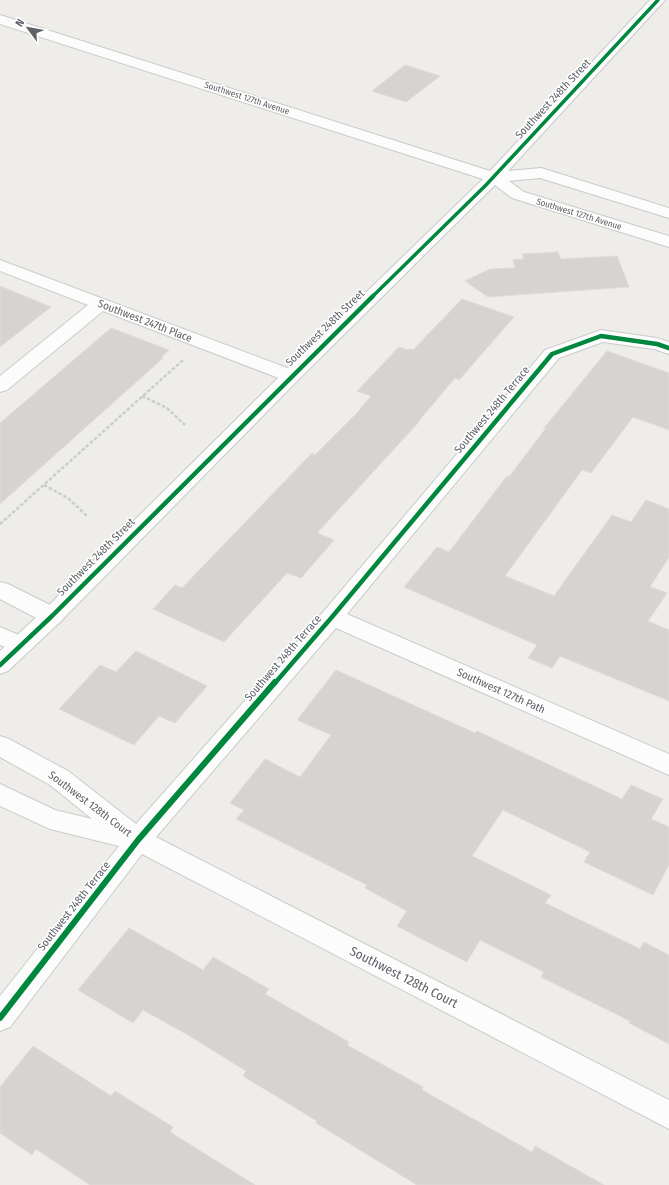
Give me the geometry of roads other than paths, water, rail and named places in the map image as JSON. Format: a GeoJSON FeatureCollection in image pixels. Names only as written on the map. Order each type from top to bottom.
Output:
{"type":"FeatureCollection","features":[{"type":"Feature","properties":{"kind":"street","name":"Southwest 248th Street"},"geometry":{"type":"LineString","coordinates":[[0,665],[52,616],[291,376],[494,177],[658,0]]}},
{"type":"Feature","properties":{"kind":"street","name":"Southwest 127th Avenue"},"geometry":{"type":"LineString","coordinates":[[0,19],[494,177],[518,195],[669,242]]}},
{"type":"Feature","properties":{"kind":"street","name":"Southwest 127th Avenue"},"geometry":{"type":"LineString","coordinates":[[494,177],[541,173],[669,213]]}},
{"type":"Feature","properties":{"kind":"street","name":"Southwest 247th Place"},"geometry":{"type":"LineString","coordinates":[[0,265],[291,376]]}},
{"type":"Feature","properties":{"kind":"street"},"geometry":{"type":"LineString","coordinates":[[0,386],[101,304]]}},
{"type":"Feature","properties":{"kind":"street","name":"Southwest 248th Terrace"},"geometry":{"type":"LineString","coordinates":[[0,1018],[138,840],[332,617],[552,354],[601,336],[657,344],[669,348]]}},
{"type":"Feature","properties":{"kind":"street"},"geometry":{"type":"LineString","coordinates":[[0,590],[52,616]]}},
{"type":"Feature","properties":{"kind":"street","name":"Southwest 127th Path"},"geometry":{"type":"LineString","coordinates":[[332,617],[669,765]]}},
{"type":"Feature","properties":{"kind":"street"},"geometry":{"type":"LineString","coordinates":[[0,635],[20,645]]}},
{"type":"Feature","properties":{"kind":"street","name":"Southwest 128th Court"},"geometry":{"type":"LineString","coordinates":[[0,746],[60,778],[138,840],[669,1115]]}},
{"type":"Feature","properties":{"kind":"street","name":"Southwest 128th Court"},"geometry":{"type":"LineString","coordinates":[[0,794],[50,819],[138,840]]}}]}
